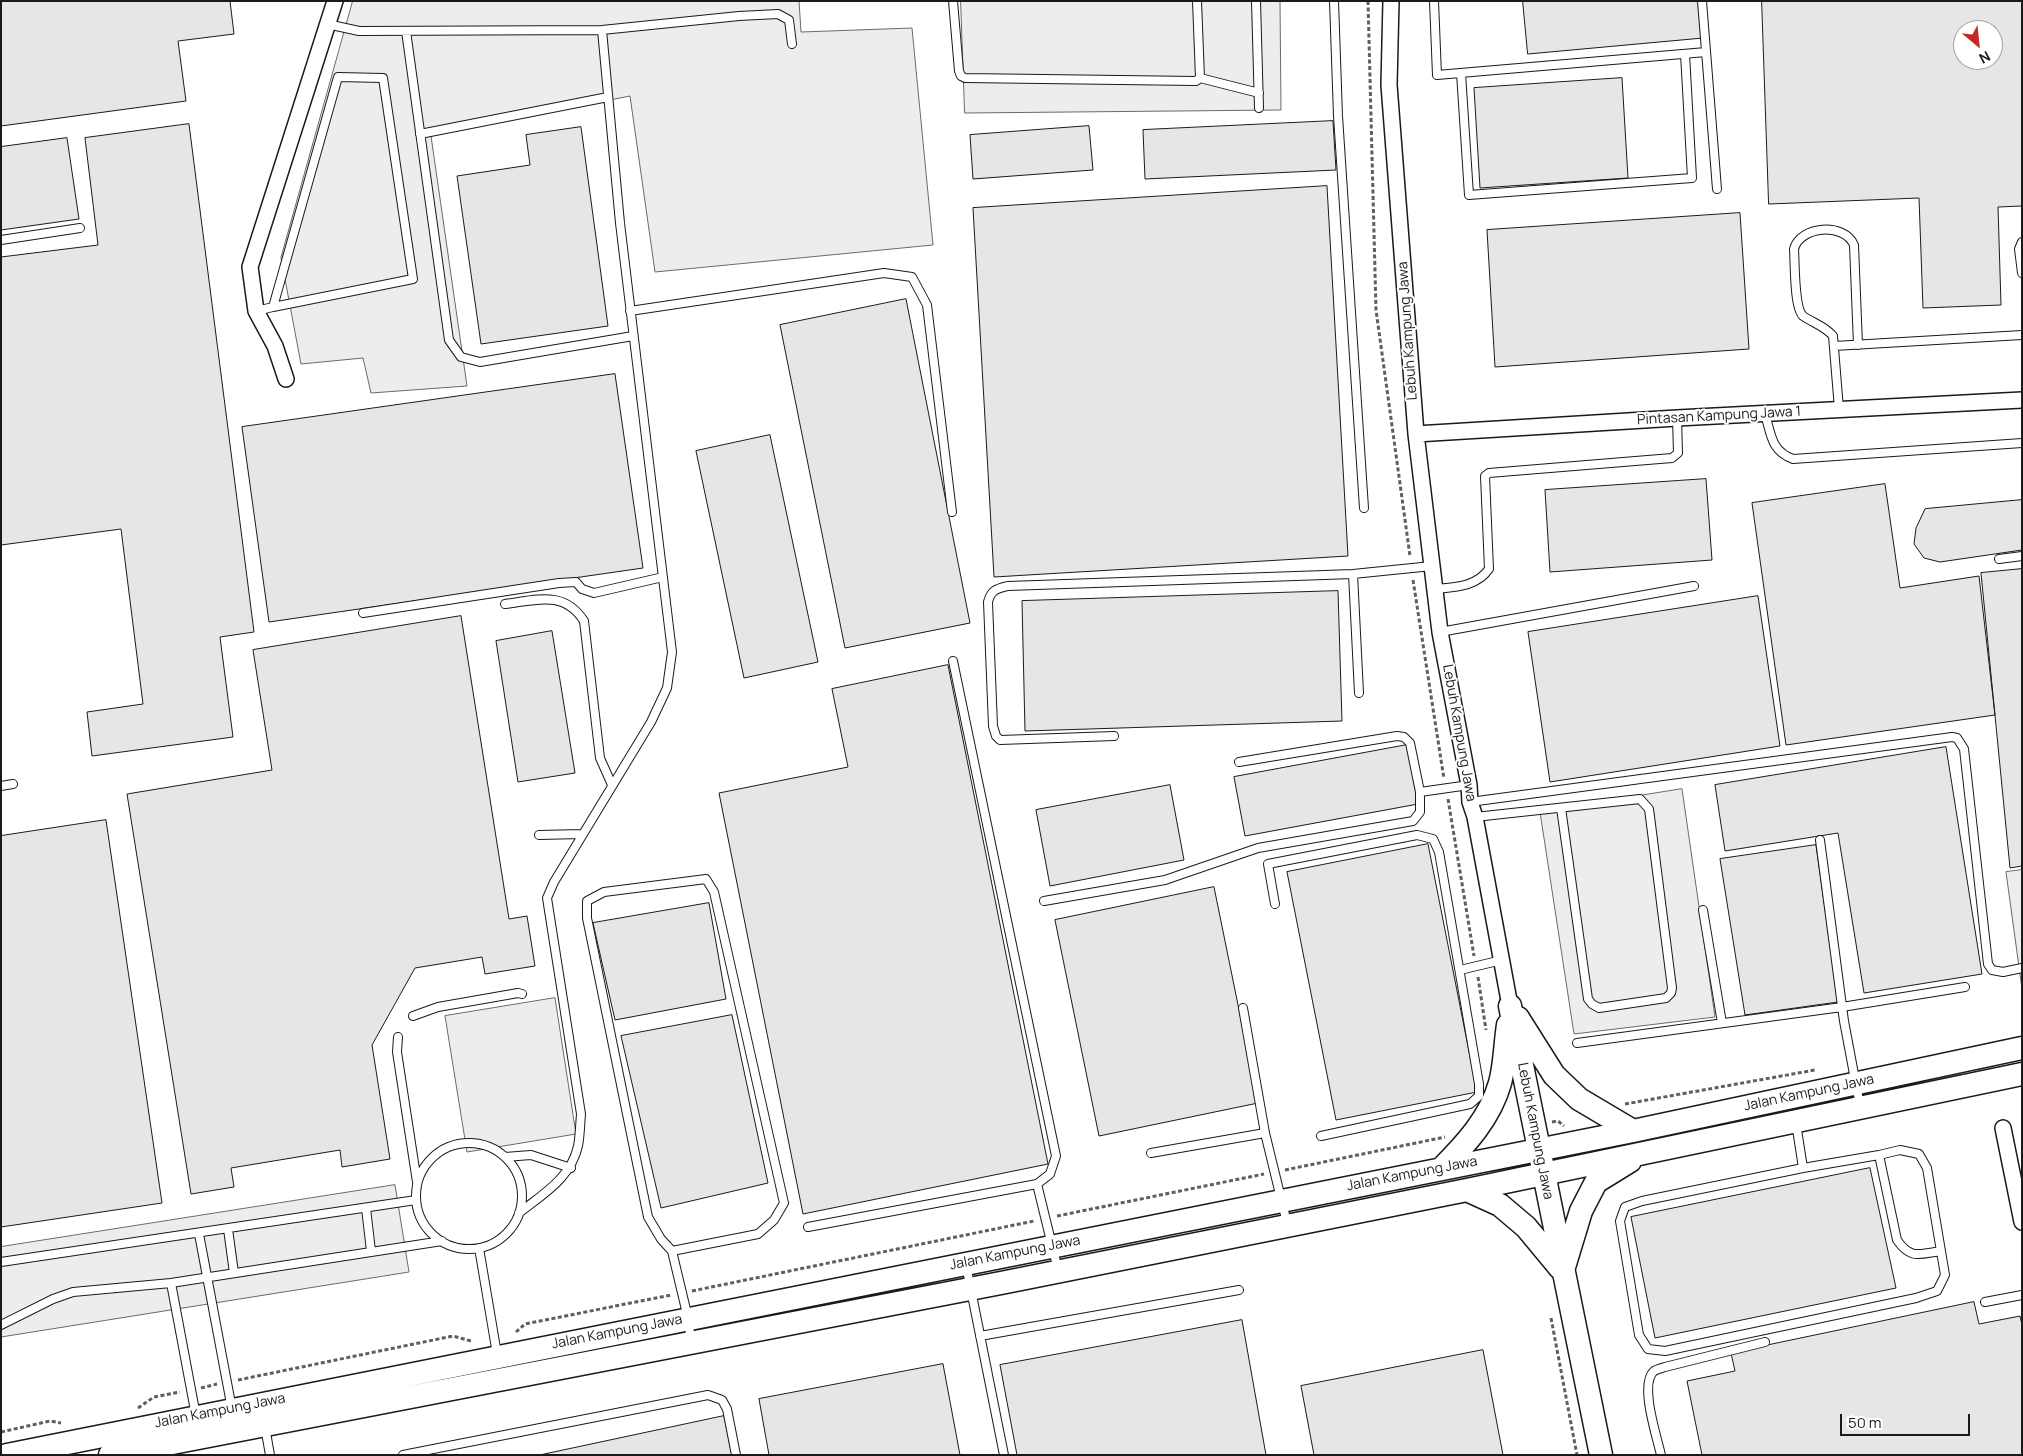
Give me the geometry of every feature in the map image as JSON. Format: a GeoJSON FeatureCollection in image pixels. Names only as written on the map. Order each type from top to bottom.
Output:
{"type":"FeatureCollection","features":[{"type":"Feature","properties":{"kind":"street"},"geometry":{"type":"LineString","coordinates":[[286,379],[275,346],[256,311],[250,267],[335,1]]}},
{"type":"Feature","properties":{"kind":"street","name":"Lebuh Kampung Jawa"},"geometry":{"type":"LineString","coordinates":[[1391,1],[1389,85],[1416,434],[1440,632],[1469,785],[1470,802],[1475,817],[1510,1006],[1602,1455]]}},
{"type":"Feature","properties":{"kind":"street","name":"Pintasan Kampung Jawa 1"},"geometry":{"type":"LineString","coordinates":[[1416,434],[2022,400]]}},
{"type":"Feature","properties":{"kind":"street"},"geometry":{"type":"LineString","coordinates":[[1510,1006],[1554,1075],[1579,1099],[1633,1130]]}},
{"type":"Feature","properties":{"kind":"street"},"geometry":{"type":"LineString","coordinates":[[1441,1169],[1463,1146],[1487,1114],[1500,1082],[1510,1006]]}},
{"type":"Feature","properties":{"kind":"street","name":"Jalan Kampung Jawa"},"geometry":{"type":"LineString","coordinates":[[498,1363],[691,1343],[1467,1190],[1642,1153],[1789,1112],[1855,1083],[2022,1048]]}},
{"type":"Feature","properties":{"kind":"street","name":"Jalan Kampung Jawa"},"geometry":{"type":"LineString","coordinates":[[7,1455],[54,1450],[72,1437],[198,1427],[234,1420],[498,1363],[688,1318],[1633,1130],[1789,1112],[1860,1108],[2022,1074]]}},
{"type":"Feature","properties":{"kind":"street"},"geometry":{"type":"LineString","coordinates":[[2003,1128],[2019,1198],[2022,1222]]}},
{"type":"Feature","properties":{"kind":"street"},"geometry":{"type":"LineString","coordinates":[[1563,1270],[1581,1211],[1596,1182],[1642,1153]]}},
{"type":"Feature","properties":{"kind":"street"},"geometry":{"type":"LineString","coordinates":[[1467,1190],[1507,1211],[1526,1227],[1563,1270]]}},
{"type":"Feature","properties":{"kind":"street","name":"Jalan Kampung Jawa"},"geometry":{"type":"LineString","coordinates":[[110,1455],[198,1427]]}},
{"type":"Feature","properties":{"kind":"lane"},"geometry":{"type":"LineString","coordinates":[[953,1],[959,71],[961,76],[965,78],[1196,81],[1200,78],[1259,93]]}},
{"type":"Feature","properties":{"kind":"lane"},"geometry":{"type":"LineString","coordinates":[[1198,1],[1200,78]]}},
{"type":"Feature","properties":{"kind":"lane"},"geometry":{"type":"LineString","coordinates":[[1256,1],[1260,108]]}},
{"type":"Feature","properties":{"kind":"lane"},"geometry":{"type":"LineString","coordinates":[[1334,1],[1338,116],[1364,508]]}},
{"type":"Feature","properties":{"kind":"lane"},"geometry":{"type":"LineString","coordinates":[[1434,1],[1437,75],[1706,52]]}},
{"type":"Feature","properties":{"kind":"lane"},"geometry":{"type":"LineString","coordinates":[[1702,1],[1717,189]]}},
{"type":"Feature","properties":{"kind":"lane"},"geometry":{"type":"LineString","coordinates":[[327,24],[359,31],[602,30],[739,16],[778,14],[788,20],[792,44]]}},
{"type":"Feature","properties":{"kind":"lane"},"geometry":{"type":"LineString","coordinates":[[519,1213],[558,1182],[571,1168],[578,1146],[581,1114],[547,898],[554,882],[582,834],[651,722],[667,688],[672,652],[620,223],[602,30]]}},
{"type":"Feature","properties":{"kind":"lane"},"geometry":{"type":"LineString","coordinates":[[406,31],[449,340],[461,358],[480,362],[634,336]]}},
{"type":"Feature","properties":{"kind":"lane"},"geometry":{"type":"LineString","coordinates":[[1462,73],[1469,195],[1692,178],[1685,54]]}},
{"type":"Feature","properties":{"kind":"lane"},"geometry":{"type":"LineString","coordinates":[[256,311],[273,308],[412,279],[382,78],[338,77],[273,308]]}},
{"type":"Feature","properties":{"kind":"lane"},"geometry":{"type":"LineString","coordinates":[[420,134],[608,97]]}},
{"type":"Feature","properties":{"kind":"lane"},"geometry":{"type":"LineString","coordinates":[[1,240],[80,228]]}},
{"type":"Feature","properties":{"kind":"lane"},"geometry":{"type":"LineString","coordinates":[[1839,409],[1833,336],[1829,330],[1804,317],[1798,309],[1794,249],[1796,244],[1809,233],[1837,230],[1851,238],[1854,245],[1858,345]]}},
{"type":"Feature","properties":{"kind":"lane"},"geometry":{"type":"LineString","coordinates":[[2022,242],[2020,249],[2022,273]]}},
{"type":"Feature","properties":{"kind":"lane"},"geometry":{"type":"LineString","coordinates":[[630,311],[884,272],[912,278],[927,305],[952,512]]}},
{"type":"Feature","properties":{"kind":"lane"},"geometry":{"type":"LineString","coordinates":[[1834,346],[2022,335]]}},
{"type":"Feature","properties":{"kind":"lane"},"geometry":{"type":"LineString","coordinates":[[1765,414],[1773,441],[1778,450],[1793,460],[2022,443]]}},
{"type":"Feature","properties":{"kind":"lane"},"geometry":{"type":"LineString","coordinates":[[1435,589],[1469,585],[1483,577],[1489,569],[1485,476],[1489,473],[1672,458],[1678,453],[1677,418]]}},
{"type":"Feature","properties":{"kind":"lane"},"geometry":{"type":"LineString","coordinates":[[1999,559],[2022,556]]}},
{"type":"Feature","properties":{"kind":"lane"},"geometry":{"type":"LineString","coordinates":[[1114,736],[1000,740],[996,736],[993,726],[988,602],[990,594],[996,589],[1008,586],[1353,574],[1432,566]]}},
{"type":"Feature","properties":{"kind":"lane"},"geometry":{"type":"LineString","coordinates":[[1353,574],[1359,693]]}},
{"type":"Feature","properties":{"kind":"lane"},"geometry":{"type":"LineString","coordinates":[[363,613],[559,583],[576,582],[582,588],[594,593],[663,577]]}},
{"type":"Feature","properties":{"kind":"lane"},"geometry":{"type":"LineString","coordinates":[[1440,632],[1694,586]]}},
{"type":"Feature","properties":{"kind":"lane"},"geometry":{"type":"LineString","coordinates":[[505,604],[547,598],[568,604],[584,622],[600,758],[612,785]]}},
{"type":"Feature","properties":{"kind":"lane"},"geometry":{"type":"LineString","coordinates":[[808,1228],[1038,1184],[1050,1174],[1056,1156],[953,661]]}},
{"type":"Feature","properties":{"kind":"lane"},"geometry":{"type":"LineString","coordinates":[[1044,901],[1165,880],[1258,848],[1413,821],[1420,812],[1420,792],[1410,743],[1404,737],[1396,736],[1239,762]]}},
{"type":"Feature","properties":{"kind":"lane"},"geometry":{"type":"LineString","coordinates":[[1470,802],[1952,737],[1957,738],[1964,749],[1988,964],[1992,970],[1997,972],[2022,968]]}},
{"type":"Feature","properties":{"kind":"lane"},"geometry":{"type":"LineString","coordinates":[[1,786],[13,784]]}},
{"type":"Feature","properties":{"kind":"lane"},"geometry":{"type":"LineString","coordinates":[[1420,792],[1469,785]]}},
{"type":"Feature","properties":{"kind":"lane"},"geometry":{"type":"LineString","coordinates":[[1475,817],[1640,799],[1649,809],[1672,988],[1671,994],[1666,998],[1599,1008],[1588,999],[1561,808]]}},
{"type":"Feature","properties":{"kind":"lane"},"geometry":{"type":"LineString","coordinates":[[539,835],[582,834]]}},
{"type":"Feature","properties":{"kind":"lane"},"geometry":{"type":"LineString","coordinates":[[1275,904],[1268,864],[1418,834],[1433,839],[1439,852],[1479,1084],[1478,1096],[1470,1104],[1321,1136]]}},
{"type":"Feature","properties":{"kind":"lane"},"geometry":{"type":"LineString","coordinates":[[1820,840],[1842,1007],[1860,1108]]}},
{"type":"Feature","properties":{"kind":"lane"},"geometry":{"type":"LineString","coordinates":[[672,1251],[758,1234],[774,1220],[784,1203],[714,892],[706,879],[604,892],[588,901],[587,918],[648,1217],[661,1239],[672,1251],[688,1318],[691,1343]]}},
{"type":"Feature","properties":{"kind":"lane"},"geometry":{"type":"LineString","coordinates":[[1703,910],[1722,1023]]}},
{"type":"Feature","properties":{"kind":"lane"},"geometry":{"type":"LineString","coordinates":[[1460,970],[1502,960]]}},
{"type":"Feature","properties":{"kind":"lane"},"geometry":{"type":"LineString","coordinates":[[1577,1043],[1842,1007],[1965,988]]}},
{"type":"Feature","properties":{"kind":"lane"},"geometry":{"type":"LineString","coordinates":[[413,1016],[438,1007],[518,993],[522,994]]}},
{"type":"Feature","properties":{"kind":"lane"},"geometry":{"type":"LineString","coordinates":[[1243,1008],[1265,1133],[1280,1201],[1288,1225]]}},
{"type":"Feature","properties":{"kind":"lane"},"geometry":{"type":"LineString","coordinates":[[398,1037],[397,1052],[418,1184]]}},
{"type":"Feature","properties":{"kind":"lane"},"geometry":{"type":"LineString","coordinates":[[1789,1112],[1803,1168]]}},
{"type":"Feature","properties":{"kind":"lane"},"geometry":{"type":"LineString","coordinates":[[1152,1153],[1265,1133]]}},
{"type":"Feature","properties":{"kind":"lane"},"geometry":{"type":"LineString","coordinates":[[474,1143],[486,1146],[498,1151],[505,1157],[519,1176],[522,1195],[519,1213],[510,1229],[496,1241],[479,1248],[460,1248],[442,1241],[429,1230],[420,1216],[416,1200],[418,1184],[423,1170],[433,1158],[446,1148],[474,1143]]}},
{"type":"Feature","properties":{"kind":"lane"},"geometry":{"type":"LineString","coordinates":[[1900,1150],[1919,1154],[1927,1168],[1946,1275],[1937,1291],[1665,1351],[1648,1349],[1639,1335],[1620,1221],[1624,1207],[1642,1201],[1803,1168],[1879,1155],[1900,1150]]}},
{"type":"Feature","properties":{"kind":"lane"},"geometry":{"type":"LineString","coordinates":[[505,1157],[531,1155],[571,1168]]}},
{"type":"Feature","properties":{"kind":"lane"},"geometry":{"type":"LineString","coordinates":[[1879,1155],[1897,1240],[1904,1251],[1916,1255],[1941,1251]]}},
{"type":"Feature","properties":{"kind":"lane"},"geometry":{"type":"LineString","coordinates":[[1038,1184],[1058,1272]]}},
{"type":"Feature","properties":{"kind":"lane"},"geometry":{"type":"LineString","coordinates":[[1,1262],[199,1234],[416,1200]]}},
{"type":"Feature","properties":{"kind":"lane"},"geometry":{"type":"LineString","coordinates":[[366,1208],[372,1251]]}},
{"type":"Feature","properties":{"kind":"lane"},"geometry":{"type":"LineString","coordinates":[[228,1229],[234,1273]]}},
{"type":"Feature","properties":{"kind":"lane"},"geometry":{"type":"LineString","coordinates":[[199,1234],[234,1420]]}},
{"type":"Feature","properties":{"kind":"lane"},"geometry":{"type":"LineString","coordinates":[[1,1325],[53,1298],[73,1292],[171,1283],[442,1241]]}},
{"type":"Feature","properties":{"kind":"lane"},"geometry":{"type":"LineString","coordinates":[[479,1248],[498,1363]]}},
{"type":"Feature","properties":{"kind":"lane"},"geometry":{"type":"LineString","coordinates":[[966,1263],[1004,1455]]}},
{"type":"Feature","properties":{"kind":"lane"},"geometry":{"type":"LineString","coordinates":[[171,1283],[198,1427]]}},
{"type":"Feature","properties":{"kind":"lane"},"geometry":{"type":"LineString","coordinates":[[980,1336],[1239,1290]]}},
{"type":"Feature","properties":{"kind":"lane"},"geometry":{"type":"LineString","coordinates":[[1985,1302],[2022,1295]]}},
{"type":"Feature","properties":{"kind":"lane"},"geometry":{"type":"LineString","coordinates":[[1660,1455],[1647,1395],[1648,1380],[1654,1371],[1766,1342]]}},
{"type":"Feature","properties":{"kind":"lane"},"geometry":{"type":"LineString","coordinates":[[403,1455],[708,1395],[722,1400],[727,1409],[736,1455]]}},
{"type":"Feature","properties":{"kind":"lane"},"geometry":{"type":"LineString","coordinates":[[262,1414],[270,1455]]}},
{"type":"Feature","properties":{"kind":"path"},"geometry":{"type":"LineString","coordinates":[[130,1409],[139,1407],[154,1397],[453,1336],[482,1345],[498,1363],[505,1342],[526,1324],[1450,1136]]}},
{"type":"Feature","properties":{"kind":"path"},"geometry":{"type":"LineString","coordinates":[[1550,1309],[1577,1455]]}},
{"type":"Feature","properties":{"kind":"path"},"geometry":{"type":"LineString","coordinates":[[1,1432],[50,1420],[72,1437]]}},
{"type":"Feature","properties":{"kind":"shaded area"},"geometry":{"type":"Polygon","coordinates":[[[353,1],[799,1],[801,32],[912,28],[933,245],[655,272],[630,96],[431,136],[467,386],[371,393],[363,358],[301,364],[281,258],[353,1]]]}},
{"type":"Feature","properties":{"kind":"shaded area"},"geometry":{"type":"Polygon","coordinates":[[[961,1],[1280,1],[1281,110],[965,113],[961,1]]]}},
{"type":"Feature","properties":{"kind":"shaded area"},"geometry":{"type":"Polygon","coordinates":[[[1682,789],[1715,1017],[1574,1034],[1540,812],[1682,789]]]}},
{"type":"Feature","properties":{"kind":"shaded area"},"geometry":{"type":"Polygon","coordinates":[[[2022,870],[2022,989],[2006,872],[2022,870]]]}},
{"type":"Feature","properties":{"kind":"shaded area"},"geometry":{"type":"Polygon","coordinates":[[[555,998],[576,1134],[467,1152],[445,1016],[555,998]]]}},
{"type":"Feature","properties":{"kind":"shaded area"},"geometry":{"type":"Polygon","coordinates":[[[395,1185],[409,1272],[1,1337],[1,1247],[395,1185]]]}},
{"type":"Feature","properties":{"kind":"building"},"geometry":{"type":"Polygon","coordinates":[[[1,1],[230,1],[234,34],[178,41],[186,101],[1,126],[1,1]]]}},
{"type":"Feature","properties":{"kind":"building"},"geometry":{"type":"Polygon","coordinates":[[[1523,1],[1700,1],[1703,38],[1528,54],[1523,1]]]}},
{"type":"Feature","properties":{"kind":"building"},"geometry":{"type":"Polygon","coordinates":[[[1762,1],[2022,1],[2022,206],[1998,207],[2001,305],[1923,308],[1919,198],[1769,204],[1762,1]]]}},
{"type":"Feature","properties":{"kind":"building"},"geometry":{"type":"Polygon","coordinates":[[[1622,78],[1628,178],[1480,188],[1474,88],[1622,78]]]}},
{"type":"Feature","properties":{"kind":"building"},"geometry":{"type":"Polygon","coordinates":[[[1333,121],[1336,170],[1145,179],[1143,130],[1333,121]]]}},
{"type":"Feature","properties":{"kind":"building"},"geometry":{"type":"Polygon","coordinates":[[[189,124],[254,632],[220,637],[233,737],[92,756],[87,712],[143,704],[121,529],[1,545],[1,257],[98,245],[85,138],[189,124]]]}},
{"type":"Feature","properties":{"kind":"building"},"geometry":{"type":"Polygon","coordinates":[[[1089,126],[1093,170],[973,179],[970,135],[1089,126]]]}},
{"type":"Feature","properties":{"kind":"building"},"geometry":{"type":"Polygon","coordinates":[[[581,127],[608,326],[481,344],[457,176],[530,165],[526,135],[581,127]]]}},
{"type":"Feature","properties":{"kind":"building"},"geometry":{"type":"Polygon","coordinates":[[[67,138],[79,219],[1,230],[1,147],[67,138]]]}},
{"type":"Feature","properties":{"kind":"building"},"geometry":{"type":"Polygon","coordinates":[[[1327,186],[1348,556],[994,577],[973,208],[1327,186]]]}},
{"type":"Feature","properties":{"kind":"building"},"geometry":{"type":"Polygon","coordinates":[[[1740,213],[1749,349],[1495,367],[1487,230],[1740,213]]]}},
{"type":"Feature","properties":{"kind":"building"},"geometry":{"type":"Polygon","coordinates":[[[906,299],[970,623],[845,648],[780,325],[906,299]]]}},
{"type":"Feature","properties":{"kind":"building"},"geometry":{"type":"Polygon","coordinates":[[[615,374],[643,568],[269,622],[242,427],[615,374]]]}},
{"type":"Feature","properties":{"kind":"building"},"geometry":{"type":"Polygon","coordinates":[[[770,435],[818,662],[744,678],[696,451],[770,435]]]}},
{"type":"Feature","properties":{"kind":"building"},"geometry":{"type":"Polygon","coordinates":[[[1706,479],[1712,560],[1550,572],[1545,490],[1706,479]]]}},
{"type":"Feature","properties":{"kind":"building"},"geometry":{"type":"Polygon","coordinates":[[[1885,484],[1900,588],[1979,576],[1995,715],[1786,745],[1752,503],[1885,484]]]}},
{"type":"Feature","properties":{"kind":"building"},"geometry":{"type":"Polygon","coordinates":[[[2022,500],[2022,550],[1940,562],[1924,558],[1914,544],[1916,528],[1925,509],[2022,500]]]}},
{"type":"Feature","properties":{"kind":"building"},"geometry":{"type":"Polygon","coordinates":[[[2022,569],[2022,866],[2010,868],[1981,573],[2022,569]]]}},
{"type":"Feature","properties":{"kind":"building"},"geometry":{"type":"Polygon","coordinates":[[[1338,591],[1342,721],[1025,731],[1022,601],[1338,591]]]}},
{"type":"Feature","properties":{"kind":"building"},"geometry":{"type":"Polygon","coordinates":[[[1758,596],[1780,746],[1550,782],[1528,632],[1758,596]]]}},
{"type":"Feature","properties":{"kind":"building"},"geometry":{"type":"Polygon","coordinates":[[[461,616],[509,919],[527,916],[535,966],[485,974],[482,957],[415,968],[372,1045],[390,1159],[342,1167],[340,1150],[231,1168],[234,1187],[191,1194],[127,794],[272,770],[253,650],[461,616]]]}},
{"type":"Feature","properties":{"kind":"building"},"geometry":{"type":"Polygon","coordinates":[[[552,631],[575,773],[518,782],[496,641],[552,631]]]}},
{"type":"Feature","properties":{"kind":"building"},"geometry":{"type":"Polygon","coordinates":[[[948,665],[1048,1164],[803,1214],[719,793],[848,767],[832,689],[948,665]]]}},
{"type":"Feature","properties":{"kind":"building"},"geometry":{"type":"Polygon","coordinates":[[[1407,745],[1418,804],[1245,836],[1234,777],[1407,745]]]}},
{"type":"Feature","properties":{"kind":"building"},"geometry":{"type":"Polygon","coordinates":[[[1946,747],[1982,974],[1864,993],[1838,833],[1725,851],[1715,785],[1946,747]]]}},
{"type":"Feature","properties":{"kind":"building"},"geometry":{"type":"Polygon","coordinates":[[[1170,785],[1184,860],[1050,886],[1036,810],[1170,785]]]}},
{"type":"Feature","properties":{"kind":"building"},"geometry":{"type":"Polygon","coordinates":[[[106,820],[162,1203],[1,1227],[1,836],[106,820]]]}},
{"type":"Feature","properties":{"kind":"building"},"geometry":{"type":"Polygon","coordinates":[[[1428,844],[1477,1092],[1336,1120],[1287,872],[1428,844]]]}},
{"type":"Feature","properties":{"kind":"building"},"geometry":{"type":"Polygon","coordinates":[[[1816,845],[1838,1002],[1745,1015],[1720,859],[1816,845]]]}},
{"type":"Feature","properties":{"kind":"building"},"geometry":{"type":"Polygon","coordinates":[[[1214,887],[1258,1103],[1099,1136],[1055,920],[1214,887]]]}},
{"type":"Feature","properties":{"kind":"building"},"geometry":{"type":"Polygon","coordinates":[[[709,903],[726,999],[615,1020],[593,923],[709,903]]]}},
{"type":"Feature","properties":{"kind":"building"},"geometry":{"type":"Polygon","coordinates":[[[732,1015],[768,1183],[661,1208],[621,1036],[732,1015]]]}},
{"type":"Feature","properties":{"kind":"building"},"geometry":{"type":"Polygon","coordinates":[[[1870,1168],[1896,1288],[1655,1338],[1631,1217],[1870,1168]]]}},
{"type":"Feature","properties":{"kind":"building"},"geometry":{"type":"Polygon","coordinates":[[[1974,1302],[1979,1324],[2020,1316],[2022,1325],[2022,1455],[1702,1455],[1687,1381],[1735,1371],[1731,1353],[1974,1302]]]}},
{"type":"Feature","properties":{"kind":"building"},"geometry":{"type":"Polygon","coordinates":[[[1242,1320],[1266,1455],[1017,1455],[1000,1365],[1242,1320]]]}},
{"type":"Feature","properties":{"kind":"building"},"geometry":{"type":"Polygon","coordinates":[[[1483,1350],[1503,1455],[1314,1455],[1301,1386],[1483,1350]]]}},
{"type":"Feature","properties":{"kind":"building"},"geometry":{"type":"Polygon","coordinates":[[[943,1364],[960,1455],[769,1455],[759,1399],[943,1364]]]}},
{"type":"Feature","properties":{"kind":"building"},"geometry":{"type":"Polygon","coordinates":[[[724,1416],[732,1455],[540,1455],[724,1416]]]}}]}
